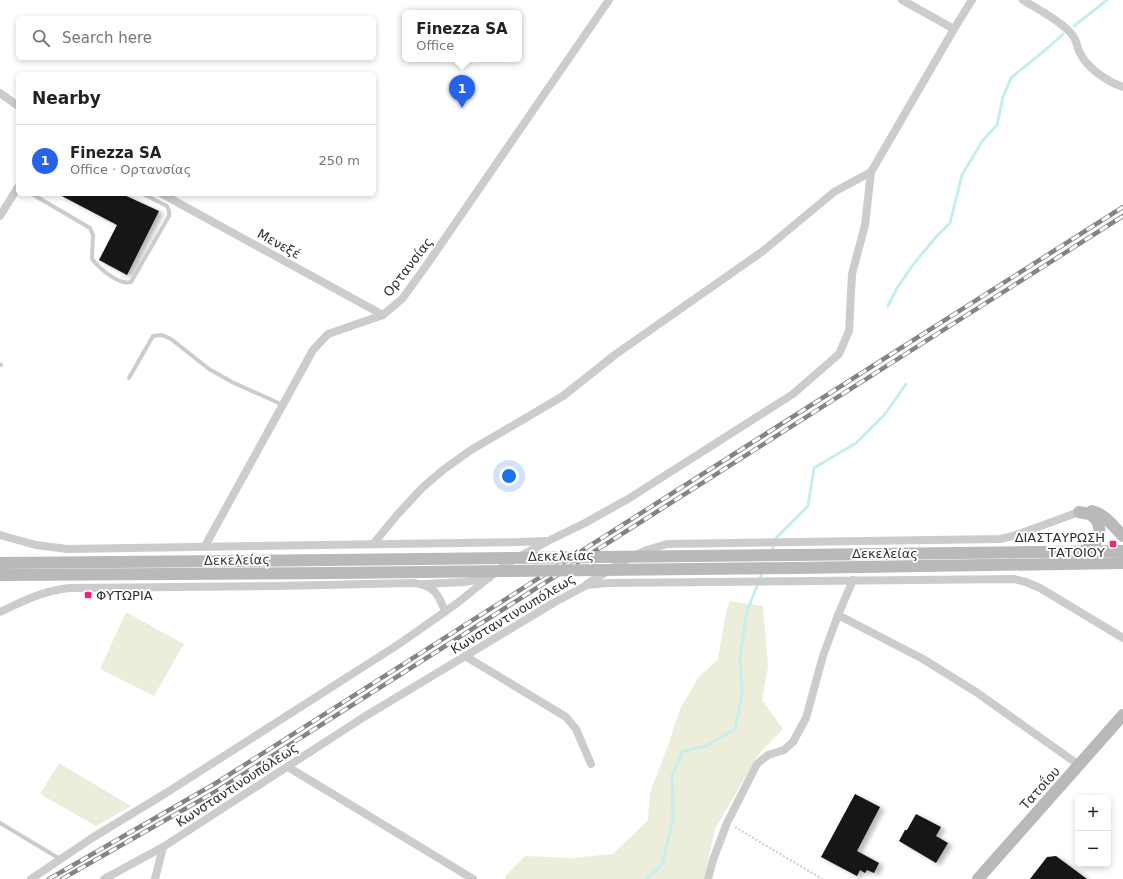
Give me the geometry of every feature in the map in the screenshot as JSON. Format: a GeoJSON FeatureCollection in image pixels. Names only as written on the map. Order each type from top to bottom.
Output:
{"type":"FeatureCollection","features":[{"type":"Feature","properties":{"kind":"main road"},"geometry":{"type":"LineString","coordinates":[[1079,512],[1087,510],[1097,512],[1123,536]]}},
{"type":"Feature","properties":{"kind":"main road"},"geometry":{"type":"LineString","coordinates":[[1079,512],[1088,514],[1096,519],[1100,526],[1098,539],[1093,545],[1081,552]]}},
{"type":"Feature","properties":{"kind":"main road","name":"Δεκελείας"},"geometry":{"type":"LineString","coordinates":[[0,562],[332,560],[1123,551]]}},
{"type":"Feature","properties":{"kind":"main road","name":"Δεκελείας"},"geometry":{"type":"LineString","coordinates":[[0,576],[796,568],[1123,563]]}},
{"type":"Feature","properties":{"kind":"main road","name":"Τατοΐου"},"geometry":{"type":"LineString","coordinates":[[978,879],[1123,715]]}},
{"type":"Feature","properties":{"kind":"street","name":"Ορτανσίας"},"geometry":{"type":"LineString","coordinates":[[205,546],[313,350],[328,334],[384,315],[402,298],[426,266],[609,0]]}},
{"type":"Feature","properties":{"kind":"street"},"geometry":{"type":"LineString","coordinates":[[902,0],[954,29]]}},
{"type":"Feature","properties":{"kind":"street"},"geometry":{"type":"LineString","coordinates":[[31,879],[92,838],[166,793],[399,644],[445,612],[506,564],[628,499],[793,394],[839,354],[849,331],[852,274],[865,225],[871,172],[972,0]]}},
{"type":"Feature","properties":{"kind":"street"},"geometry":{"type":"LineString","coordinates":[[1023,0],[1064,26],[1073,36],[1080,55],[1104,78],[1123,87]]}},
{"type":"Feature","properties":{"kind":"street"},"geometry":{"type":"LineString","coordinates":[[0,93],[16,105]]}},
{"type":"Feature","properties":{"kind":"street"},"geometry":{"type":"LineString","coordinates":[[374,543],[422,488],[442,470],[471,450],[563,396],[616,354],[763,251],[834,192],[871,172]]}},
{"type":"Feature","properties":{"kind":"street"},"geometry":{"type":"LineString","coordinates":[[0,216],[16,190]]}},
{"type":"Feature","properties":{"kind":"street","name":"Μενεξέ"},"geometry":{"type":"LineString","coordinates":[[166,196],[384,315]]}},
{"type":"Feature","properties":{"kind":"street"},"geometry":{"type":"LineString","coordinates":[[587,585],[627,559],[647,550],[667,544],[1000,539],[1013,536],[1079,512]]}},
{"type":"Feature","properties":{"kind":"street"},"geometry":{"type":"LineString","coordinates":[[0,535],[36,545],[68,549],[548,541]]}},
{"type":"Feature","properties":{"kind":"street"},"geometry":{"type":"LineString","coordinates":[[627,559],[641,583]]}},
{"type":"Feature","properties":{"kind":"street"},"geometry":{"type":"LineString","coordinates":[[0,612],[39,594],[53,590],[70,588],[424,584],[464,582],[489,578]]}},
{"type":"Feature","properties":{"kind":"street","name":"Κωνσταντινουπόλεως"},"geometry":{"type":"LineString","coordinates":[[104,879],[164,847],[364,716],[555,602],[587,585],[741,581],[1014,579],[1040,588],[1123,638]]}},
{"type":"Feature","properties":{"kind":"street"},"geometry":{"type":"LineString","coordinates":[[708,879],[713,860],[727,823],[757,764],[768,755],[784,750],[794,742],[806,718],[823,656],[853,580]]}},
{"type":"Feature","properties":{"kind":"street"},"geometry":{"type":"LineString","coordinates":[[424,584],[434,590],[445,612]]}},
{"type":"Feature","properties":{"kind":"street"},"geometry":{"type":"LineString","coordinates":[[838,615],[923,659],[1027,727],[1079,765]]}},
{"type":"Feature","properties":{"kind":"street"},"geometry":{"type":"LineString","coordinates":[[464,656],[566,717],[576,729],[591,764]]}},
{"type":"Feature","properties":{"kind":"street"},"geometry":{"type":"LineString","coordinates":[[288,766],[473,879]]}},
{"type":"Feature","properties":{"kind":"street"},"geometry":{"type":"LineString","coordinates":[[155,879],[164,847]]}},
{"type":"Feature","properties":{"kind":"lane"},"geometry":{"type":"LineString","coordinates":[[35,196],[90,228],[93,235],[92,259],[97,266],[105,272],[127,283],[131,282],[169,216],[169,211],[166,206],[148,196]]}},
{"type":"Feature","properties":{"kind":"lane"},"geometry":{"type":"LineString","coordinates":[[130,378],[153,336],[162,335],[171,339],[210,369],[232,382],[284,405]]}},
{"type":"Feature","properties":{"kind":"lane"},"geometry":{"type":"LineString","coordinates":[[0,823],[60,859]]}},
{"type":"Feature","properties":{"kind":"path"},"geometry":{"type":"LineString","coordinates":[[727,823],[822,879]]}},
{"type":"Feature","properties":{"kind":"green space"},"geometry":{"type":"Polygon","coordinates":[[[730,601],[763,606],[768,667],[762,700],[783,729],[758,755],[715,829],[704,879],[505,879],[506,875],[525,856],[571,858],[613,854],[648,820],[650,792],[668,746],[680,709],[698,678],[718,659],[726,612],[730,601]]]}},
{"type":"Feature","properties":{"kind":"green space"},"geometry":{"type":"Polygon","coordinates":[[[126,612],[184,644],[154,696],[100,669],[126,612]]]}},
{"type":"Feature","properties":{"kind":"green space"},"geometry":{"type":"Polygon","coordinates":[[[59,763],[131,806],[96,826],[40,794],[59,763]]]}},
{"type":"Feature","properties":{"kind":"building"},"geometry":{"type":"Polygon","coordinates":[[[62,196],[126,196],[159,211],[127,275],[99,260],[117,225],[62,196]]]}},
{"type":"Feature","properties":{"kind":"building"},"geometry":{"type":"Polygon","coordinates":[[[855,794],[880,807],[857,851],[879,863],[874,873],[867,870],[865,873],[860,870],[857,876],[821,857],[855,794]]]}},
{"type":"Feature","properties":{"kind":"building"},"geometry":{"type":"Polygon","coordinates":[[[916,814],[941,827],[936,836],[948,843],[936,863],[899,841],[916,814]]]}},
{"type":"Feature","properties":{"kind":"building"},"geometry":{"type":"Polygon","coordinates":[[[1056,856],[1087,879],[1030,879],[1047,857],[1056,856]]]}},
{"type":"Feature","properties":{"kind":"waterway"},"geometry":{"type":"LineString","coordinates":[[1074,26],[1107,0]]}},
{"type":"Feature","properties":{"kind":"waterway"},"geometry":{"type":"LineString","coordinates":[[888,306],[897,288],[915,262],[950,223],[962,175],[983,140],[997,125],[1003,97],[1011,78],[1063,34]]}},
{"type":"Feature","properties":{"kind":"waterway"},"geometry":{"type":"LineString","coordinates":[[771,553],[777,537],[808,506],[814,468],[856,443],[885,414],[906,384]]}},
{"type":"Feature","properties":{"kind":"waterway"},"geometry":{"type":"LineString","coordinates":[[647,879],[662,865],[673,819],[672,775],[683,751],[706,746],[735,729],[742,695],[740,657],[747,611],[763,571]]}},
{"type":"Feature","properties":{"kind":"railway"},"geometry":{"type":"LineString","coordinates":[[49,879],[216,783],[1123,207]]}},
{"type":"Feature","properties":{"kind":"railway"},"geometry":{"type":"LineString","coordinates":[[62,879],[220,789],[1123,216]]}},
{"type":"Feature","properties":{"kind":"place","name":"Finezza SA"},"geometry":{"type":"Point","coordinates":[462,108]}},
{"type":"Feature","properties":{"kind":"place","name":"ΔΙΑΣΤΑΥΡΩΣΗ ΤΑΤΟΙΟΥ"},"geometry":{"type":"Point","coordinates":[1113,544]}},
{"type":"Feature","properties":{"kind":"place","name":"ΦΥΤΩΡΙΑ"},"geometry":{"type":"Point","coordinates":[88,595]}}]}
